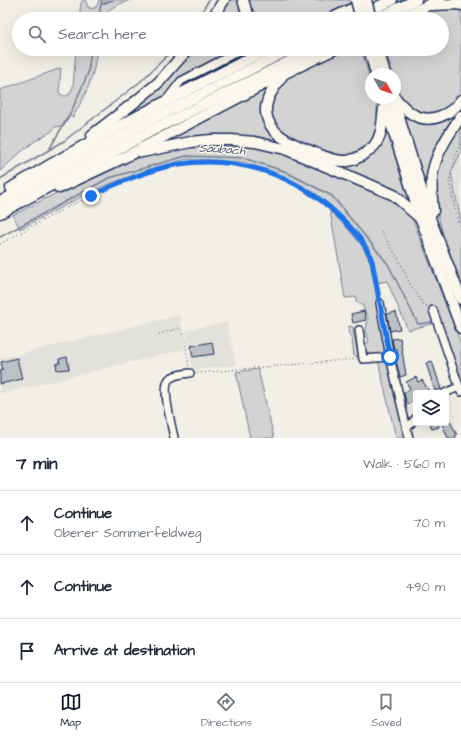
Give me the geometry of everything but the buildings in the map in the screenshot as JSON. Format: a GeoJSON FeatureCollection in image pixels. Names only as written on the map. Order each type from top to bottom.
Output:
{"type":"FeatureCollection","features":[{"type":"Feature","properties":{"kind":"highway"},"geometry":{"type":"LineString","coordinates":[[216,12],[224,0]]}},
{"type":"Feature","properties":{"kind":"highway"},"geometry":{"type":"LineString","coordinates":[[243,0],[247,12]]}},
{"type":"Feature","properties":{"kind":"highway"},"geometry":{"type":"LineString","coordinates":[[356,0],[359,12]]}},
{"type":"Feature","properties":{"kind":"highway"},"geometry":{"type":"LineString","coordinates":[[366,0],[369,12]]}},
{"type":"Feature","properties":{"kind":"highway"},"geometry":{"type":"LineString","coordinates":[[345,12],[370,0]]}},
{"type":"Feature","properties":{"kind":"highway"},"geometry":{"type":"LineString","coordinates":[[367,12],[392,0]]}},
{"type":"Feature","properties":{"kind":"highway"},"geometry":{"type":"LineString","coordinates":[[391,12],[416,0]]}},
{"type":"Feature","properties":{"kind":"highway"},"geometry":{"type":"LineString","coordinates":[[414,12],[439,0]]}},
{"type":"Feature","properties":{"kind":"highway"},"geometry":{"type":"LineString","coordinates":[[426,6],[444,4],[461,5]]}},
{"type":"Feature","properties":{"kind":"highway"},"geometry":{"type":"LineString","coordinates":[[74,151],[80,144],[135,102],[158,82],[182,56]]}},
{"type":"Feature","properties":{"kind":"highway"},"geometry":{"type":"LineString","coordinates":[[0,195],[74,151],[166,101],[254,56]]}},
{"type":"Feature","properties":{"kind":"highway"},"geometry":{"type":"LineString","coordinates":[[0,202],[151,120],[276,56]]}},
{"type":"Feature","properties":{"kind":"highway"},"geometry":{"type":"LineString","coordinates":[[0,213],[155,129],[300,56]]}},
{"type":"Feature","properties":{"kind":"highway"},"geometry":{"type":"LineString","coordinates":[[41,190],[54,190],[125,157],[283,74],[321,56]]}},
{"type":"Feature","properties":{"kind":"highway"},"geometry":{"type":"LineString","coordinates":[[371,56],[374,68]]}},
{"type":"Feature","properties":{"kind":"highway"},"geometry":{"type":"LineString","coordinates":[[380,56],[383,68]]}},
{"type":"Feature","properties":{"kind":"highway"},"geometry":{"type":"LineString","coordinates":[[283,74],[267,101],[266,113],[270,124],[276,132],[287,141],[333,160],[342,161],[353,159],[363,155],[374,145],[380,134],[384,104]]}},
{"type":"Feature","properties":{"kind":"highway"},"geometry":{"type":"LineString","coordinates":[[400,104],[415,116],[429,118],[443,116],[449,113],[461,100]]}},
{"type":"Feature","properties":{"kind":"highway"},"geometry":{"type":"LineString","coordinates":[[385,104],[421,219],[461,328]]}},
{"type":"Feature","properties":{"kind":"highway"},"geometry":{"type":"LineString","coordinates":[[396,104],[432,221],[461,299]]}},
{"type":"Feature","properties":{"kind":"highway"},"geometry":{"type":"LineString","coordinates":[[432,221],[433,212],[431,189],[433,171],[438,154],[461,116]]}},
{"type":"Feature","properties":{"kind":"highway"},"geometry":{"type":"LineString","coordinates":[[125,157],[162,147],[211,140],[231,140],[264,144],[285,149],[384,190],[402,201],[421,219]]}},
{"type":"Feature","properties":{"kind":"street"},"geometry":{"type":"LineString","coordinates":[[166,101],[181,81],[229,56]]}},
{"type":"Feature","properties":{"kind":"street"},"geometry":{"type":"LineString","coordinates":[[380,303],[390,357],[409,438]]}},
{"type":"Feature","properties":{"kind":"street"},"geometry":{"type":"LineString","coordinates":[[433,310],[460,390],[449,392]]}},
{"type":"Feature","properties":{"kind":"street"},"geometry":{"type":"LineString","coordinates":[[358,330],[363,359],[390,357]]}},
{"type":"Feature","properties":{"kind":"street"},"geometry":{"type":"LineString","coordinates":[[174,438],[166,388],[167,383],[175,375],[188,374]]}},
{"type":"Feature","properties":{"kind":"street"},"geometry":{"type":"LineString","coordinates":[[407,428],[413,421]]}},
{"type":"Feature","properties":{"kind":"path"},"geometry":{"type":"LineString","coordinates":[[461,144],[457,151],[449,182],[461,234]]}},
{"type":"Feature","properties":{"kind":"path"},"geometry":{"type":"LineString","coordinates":[[0,244],[91,196],[151,172],[178,164],[201,162],[230,163],[256,168],[280,177],[316,197],[334,212],[358,237],[369,253],[372,261],[380,303]]}},
{"type":"Feature","properties":{"kind":"path"},"geometry":{"type":"LineString","coordinates":[[381,231],[398,258],[411,286],[424,305],[433,310]]}},
{"type":"Feature","properties":{"kind":"path"},"geometry":{"type":"LineString","coordinates":[[159,334],[180,328],[184,333],[190,367],[188,374],[363,359]]}},
{"type":"Feature","properties":{"kind":"shaded area"},"geometry":{"type":"Polygon","coordinates":[[[85,0],[88,7],[92,9],[97,6],[99,0],[130,0],[110,9],[107,12],[80,12],[81,3],[85,0]]]}},
{"type":"Feature","properties":{"kind":"shaded area"},"geometry":{"type":"Polygon","coordinates":[[[227,0],[241,0],[246,12],[219,12],[227,0]]]}},
{"type":"Feature","properties":{"kind":"shaded area"},"geometry":{"type":"Polygon","coordinates":[[[248,0],[350,0],[349,6],[337,12],[251,12],[248,0]]]}},
{"type":"Feature","properties":{"kind":"shaded area"},"geometry":{"type":"Polygon","coordinates":[[[441,7],[461,9],[461,92],[447,109],[437,113],[419,111],[411,106],[401,95],[401,68],[391,68],[387,56],[449,56],[449,12],[424,12],[441,7]]]}},
{"type":"Feature","properties":{"kind":"shaded area"},"geometry":{"type":"Polygon","coordinates":[[[75,56],[96,56],[92,77],[73,117],[70,116],[64,126],[55,127],[52,131],[35,141],[0,171],[0,90],[61,68],[59,93],[64,96],[69,95],[73,87],[75,56]]]}},
{"type":"Feature","properties":{"kind":"shaded area"},"geometry":{"type":"Polygon","coordinates":[[[185,56],[224,56],[178,80],[166,97],[112,125],[185,56]]]}},
{"type":"Feature","properties":{"kind":"shaded area"},"geometry":{"type":"Polygon","coordinates":[[[331,56],[362,56],[367,68],[365,68],[365,104],[377,105],[377,124],[374,137],[364,148],[346,155],[336,155],[288,137],[278,129],[271,116],[271,102],[280,83],[295,73],[331,56]]]}},
{"type":"Feature","properties":{"kind":"shaded area"},"geometry":{"type":"Polygon","coordinates":[[[269,87],[267,123],[329,161],[360,158],[385,125],[409,200],[276,143],[157,144],[269,87]]]}},
{"type":"Feature","properties":{"kind":"shaded area"},"geometry":{"type":"Polygon","coordinates":[[[461,104],[461,109],[445,133],[428,183],[424,184],[402,110],[424,120],[461,104]]]}},
{"type":"Feature","properties":{"kind":"shaded area"},"geometry":{"type":"Polygon","coordinates":[[[461,121],[461,152],[451,173],[461,221],[461,283],[443,235],[436,208],[434,186],[443,152],[461,121]]]}},
{"type":"Feature","properties":{"kind":"shaded area"},"geometry":{"type":"Polygon","coordinates":[[[221,143],[258,146],[283,152],[389,196],[405,207],[413,220],[461,344],[461,386],[439,322],[408,330],[387,281],[377,283],[370,254],[357,234],[342,217],[316,194],[283,175],[243,162],[187,159],[142,172],[94,190],[20,229],[13,215],[113,166],[170,148],[221,143]]]}},
{"type":"Feature","properties":{"kind":"shaded area"},"geometry":{"type":"Polygon","coordinates":[[[461,152],[461,221],[451,173],[461,152]]]}},
{"type":"Feature","properties":{"kind":"shaded area"},"geometry":{"type":"Polygon","coordinates":[[[330,211],[344,224],[361,244],[370,259],[387,354],[365,356],[362,345],[369,342],[366,330],[368,318],[362,305],[356,302],[356,297],[345,298],[330,211]]]}},
{"type":"Feature","properties":{"kind":"shaded area"},"geometry":{"type":"Polygon","coordinates":[[[180,315],[185,349],[0,394],[0,359],[180,315]]]}},
{"type":"Feature","properties":{"kind":"shaded area"},"geometry":{"type":"Polygon","coordinates":[[[227,322],[236,365],[193,370],[186,330],[227,322]]]}},
{"type":"Feature","properties":{"kind":"shaded area"},"geometry":{"type":"Polygon","coordinates":[[[349,326],[353,327],[358,357],[354,356],[352,339],[348,332],[349,326]]]}},
{"type":"Feature","properties":{"kind":"shaded area"},"geometry":{"type":"Polygon","coordinates":[[[385,359],[390,362],[406,438],[396,438],[378,360],[385,359]]]}},
{"type":"Feature","properties":{"kind":"shaded area"},"geometry":{"type":"Polygon","coordinates":[[[258,369],[274,438],[250,438],[236,372],[258,369]]]}},
{"type":"Feature","properties":{"kind":"waterway"},"geometry":{"type":"LineString","coordinates":[[99,12],[102,0]]}},
{"type":"Feature","properties":{"kind":"waterway"},"geometry":{"type":"LineString","coordinates":[[102,4],[113,0]]}},
{"type":"Feature","properties":{"kind":"waterway"},"geometry":{"type":"LineString","coordinates":[[201,12],[209,0]]}},
{"type":"Feature","properties":{"kind":"waterway"},"geometry":{"type":"LineString","coordinates":[[50,148],[72,110],[88,73],[90,56]]}},
{"type":"Feature","properties":{"kind":"waterway"},"geometry":{"type":"LineString","coordinates":[[0,179],[64,141],[140,82],[167,56]]}},
{"type":"Feature","properties":{"kind":"waterway","name":"Saubach"},"geometry":{"type":"LineString","coordinates":[[0,237],[109,178],[186,156],[243,158],[284,171],[332,196],[388,264],[418,324],[432,322]]}},
{"type":"Feature","properties":{"kind":"route"},"geometry":{"type":"LineString","coordinates":[[91,196],[102,190],[178,164],[201,162],[230,163],[256,168],[280,177],[316,197],[334,212],[358,237],[369,253],[372,261],[390,357]]}}]}
